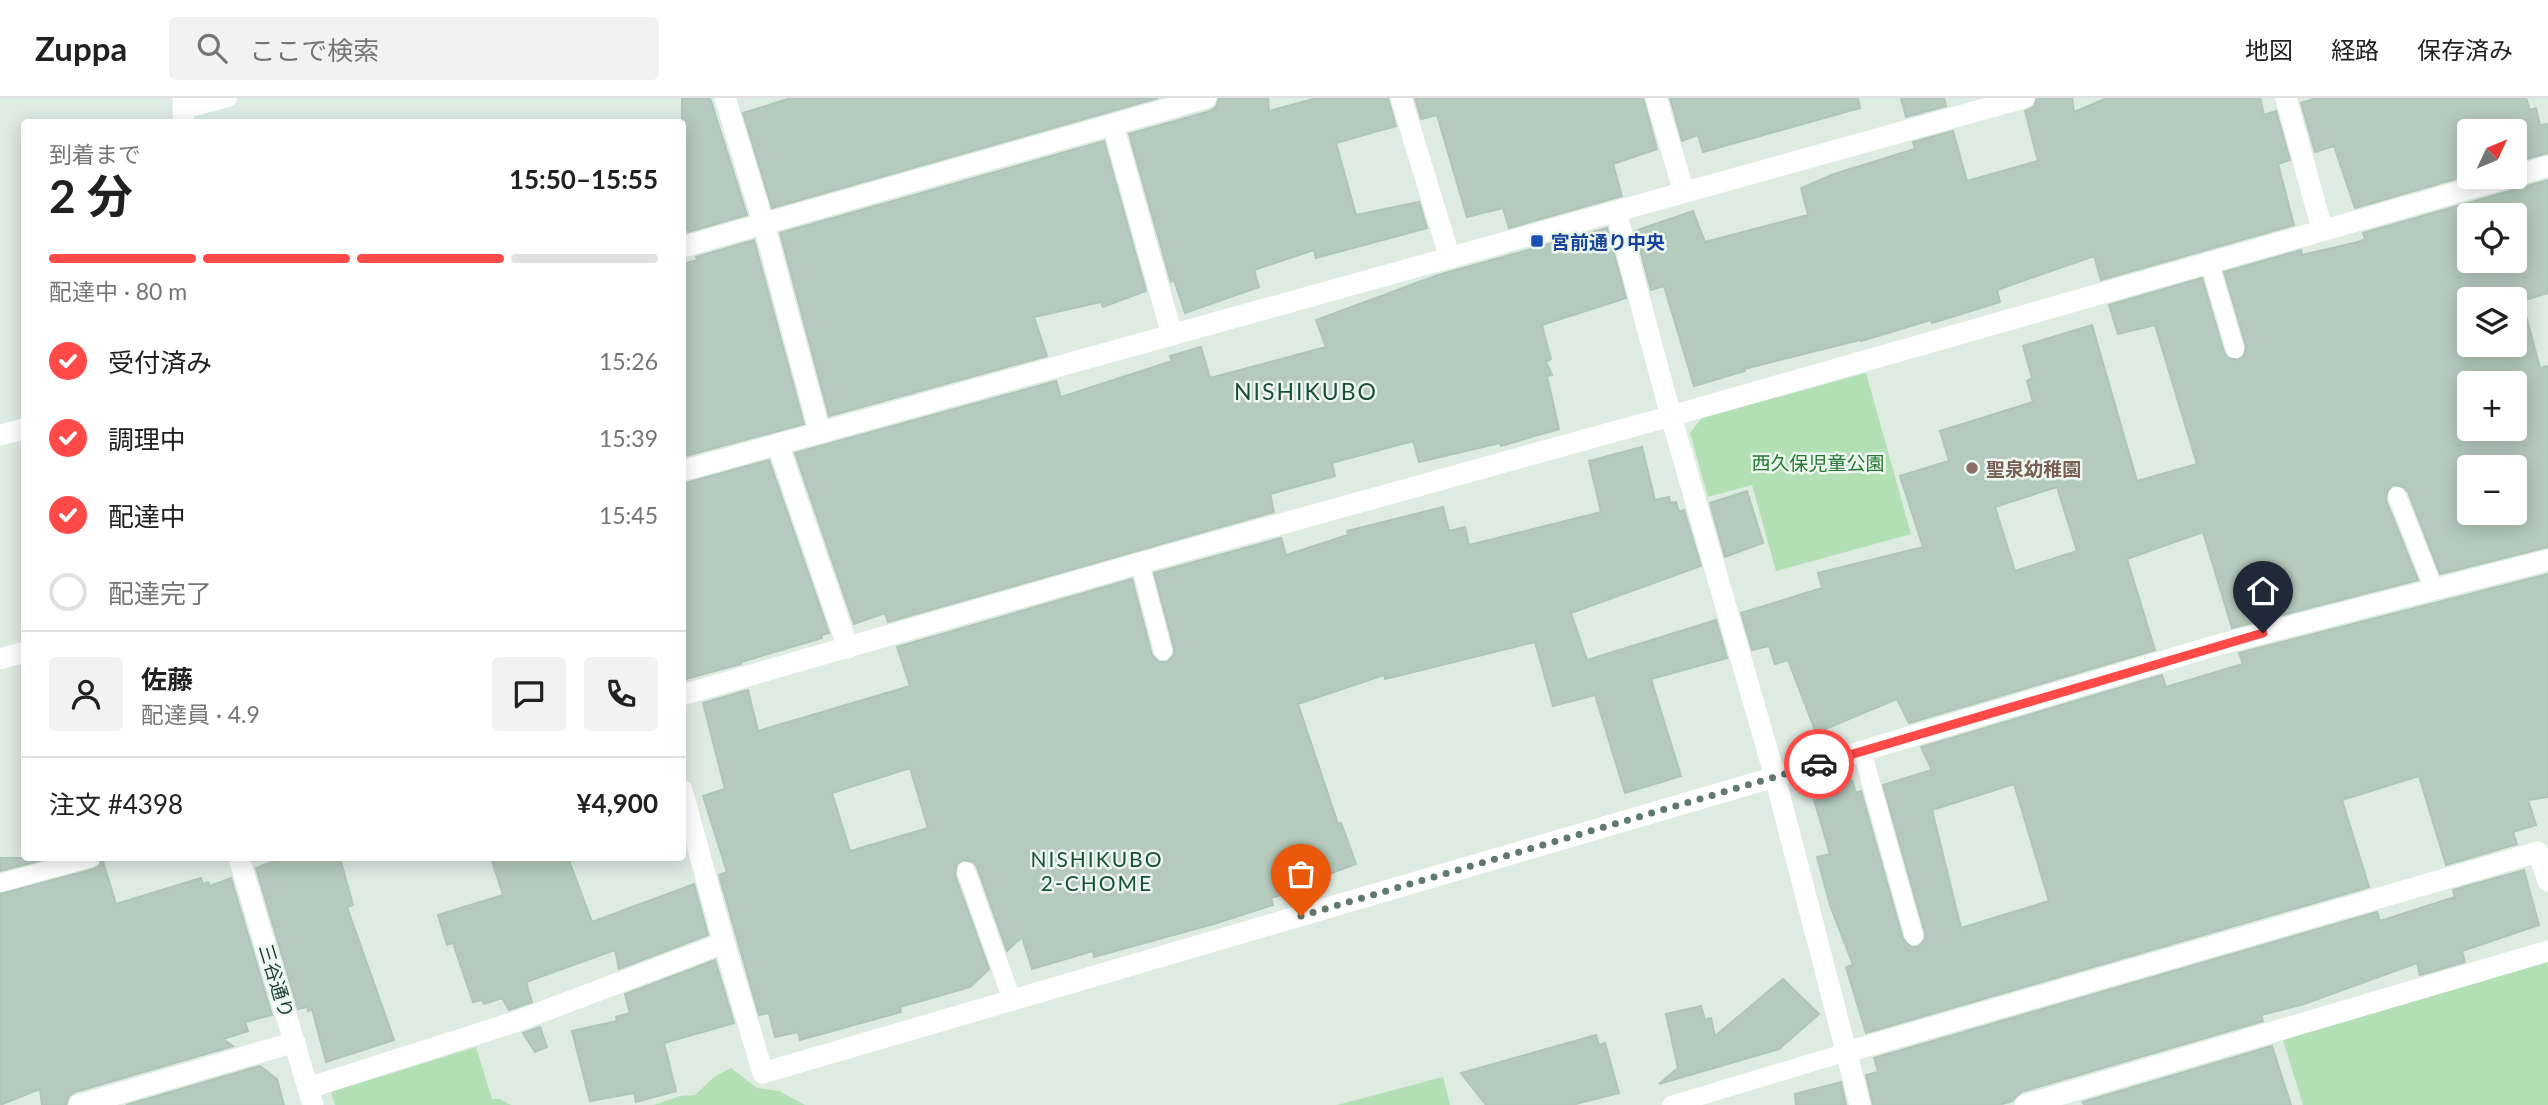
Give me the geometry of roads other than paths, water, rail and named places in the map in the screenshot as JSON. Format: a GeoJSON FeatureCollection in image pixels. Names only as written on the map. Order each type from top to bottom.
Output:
{"type":"FeatureCollection","features":[{"type":"Feature","properties":{"kind":"street"},"geometry":{"type":"LineString","coordinates":[[725,98],[764,225],[820,433]]}},
{"type":"Feature","properties":{"kind":"street"},"geometry":{"type":"LineString","coordinates":[[686,246],[1206,98]]}},
{"type":"Feature","properties":{"kind":"street"},"geometry":{"type":"LineString","coordinates":[[1401,98],[1450,258]]}},
{"type":"Feature","properties":{"kind":"street"},"geometry":{"type":"LineString","coordinates":[[1656,98],[1684,192]]}},
{"type":"Feature","properties":{"kind":"street"},"geometry":{"type":"LineString","coordinates":[[686,470],[2024,98]]}},
{"type":"Feature","properties":{"kind":"street"},"geometry":{"type":"LineString","coordinates":[[2286,98],[2322,229]]}},
{"type":"Feature","properties":{"kind":"street"},"geometry":{"type":"LineString","coordinates":[[1113,125],[1172,335]]}},
{"type":"Feature","properties":{"kind":"street"},"geometry":{"type":"LineString","coordinates":[[2527,172],[2548,166]]}},
{"type":"Feature","properties":{"kind":"street"},"geometry":{"type":"LineString","coordinates":[[686,694],[2466,189]]}},
{"type":"Feature","properties":{"kind":"street"},"geometry":{"type":"LineString","coordinates":[[1616,212],[1671,416],[1775,777],[1860,1105]]}},
{"type":"Feature","properties":{"kind":"street"},"geometry":{"type":"LineString","coordinates":[[0,434],[21,430]]}},
{"type":"Feature","properties":{"kind":"street"},"geometry":{"type":"LineString","coordinates":[[778,445],[848,648]]}},
{"type":"Feature","properties":{"kind":"street"},"geometry":{"type":"LineString","coordinates":[[686,805],[724,943],[764,1073],[2214,646],[2548,561]]}},
{"type":"Feature","properties":{"kind":"street"},"geometry":{"type":"LineString","coordinates":[[0,659],[21,653]]}},
{"type":"Feature","properties":{"kind":"street"},"geometry":{"type":"LineString","coordinates":[[1847,1052],[2538,852],[2548,881]]}},
{"type":"Feature","properties":{"kind":"street","name":"三谷通り"},"geometry":{"type":"LineString","coordinates":[[240,861],[310,1096]]}},
{"type":"Feature","properties":{"kind":"street"},"geometry":{"type":"LineString","coordinates":[[310,1096],[724,943]]}},
{"type":"Feature","properties":{"kind":"street"},"geometry":{"type":"LineString","coordinates":[[2025,1105],[2548,951]]}},
{"type":"Feature","properties":{"kind":"street"},"geometry":{"type":"LineString","coordinates":[[79,1105],[295,1042]]}},
{"type":"Feature","properties":{"kind":"lane"},"geometry":{"type":"LineString","coordinates":[[183,110],[228,98]]}},
{"type":"Feature","properties":{"kind":"lane"},"geometry":{"type":"LineString","coordinates":[[2209,261],[2235,349]]}},
{"type":"Feature","properties":{"kind":"lane"},"geometry":{"type":"LineString","coordinates":[[2397,496],[2434,589]]}},
{"type":"Feature","properties":{"kind":"lane"},"geometry":{"type":"LineString","coordinates":[[1140,563],[1163,651]]}},
{"type":"Feature","properties":{"kind":"lane"},"geometry":{"type":"LineString","coordinates":[[1862,751],[1913,936]]}},
{"type":"Feature","properties":{"kind":"lane"},"geometry":{"type":"LineString","coordinates":[[0,883],[80,861]]}},
{"type":"Feature","properties":{"kind":"lane"},"geometry":{"type":"LineString","coordinates":[[966,871],[1012,1000]]}},
{"type":"Feature","properties":{"kind":"lane"},"geometry":{"type":"LineString","coordinates":[[1671,1105],[1847,1052]]}},
{"type":"Feature","properties":{"kind":"place","name":"宮前通り中央"},"geometry":{"type":"Point","coordinates":[1537,241]}},
{"type":"Feature","properties":{"kind":"place","name":"聖泉幼稚園"},"geometry":{"type":"Point","coordinates":[1972,468]}},
{"type":"Feature","properties":{"kind":"district","name":"NISHIKUBO"},"geometry":{"type":"Point","coordinates":[1306,391]}},
{"type":"Feature","properties":{"kind":"district","name":"NISHIKUBO 2-CHOME"},"geometry":{"type":"Point","coordinates":[1097,870]}},
{"type":"Feature","properties":{"kind":"park label","name":"西久保児童公園"},"geometry":{"type":"Point","coordinates":[1818,462]}}]}
